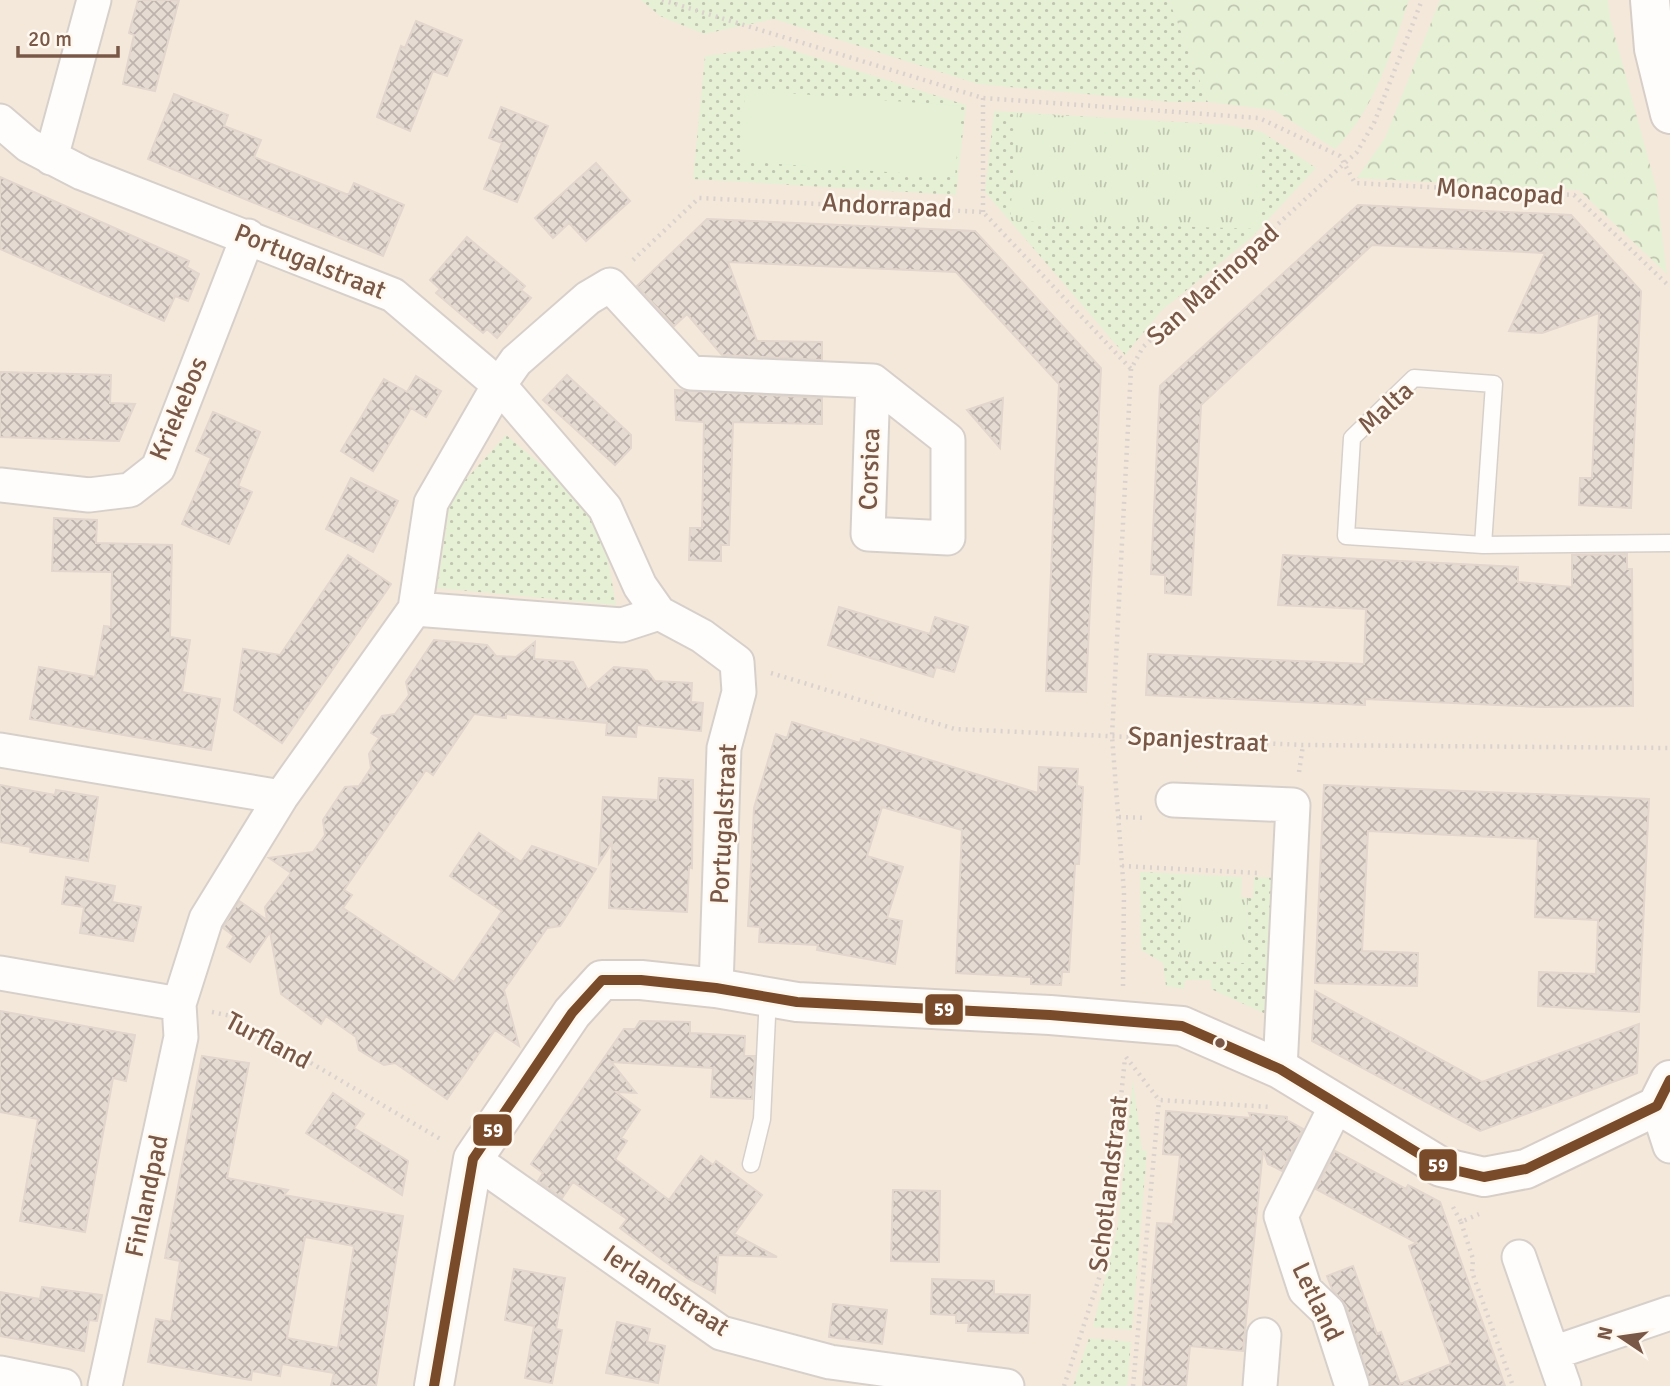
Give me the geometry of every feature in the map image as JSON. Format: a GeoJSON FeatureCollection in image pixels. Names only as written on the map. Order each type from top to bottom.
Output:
{"type":"FeatureCollection","features":[{"type":"Feature","properties":{"kind":"street"},"geometry":{"type":"LineString","coordinates":[[51,158],[94,0]]}},
{"type":"Feature","properties":{"kind":"street"},"geometry":{"type":"LineString","coordinates":[[1650,0],[1654,49],[1670,114]]}},
{"type":"Feature","properties":{"kind":"street","name":"Portugalstraat"},"geometry":{"type":"LineString","coordinates":[[0,121],[28,145],[82,173],[393,295],[499,385],[605,508],[640,586],[659,613]]}},
{"type":"Feature","properties":{"kind":"street","name":"Kriekebos"},"geometry":{"type":"LineString","coordinates":[[0,485],[89,495],[130,490],[158,468],[248,236]]}},
{"type":"Feature","properties":{"kind":"street"},"geometry":{"type":"LineString","coordinates":[[0,973],[179,1004],[206,919],[281,797],[415,609],[431,503],[499,385],[516,361],[588,298],[610,285],[691,373],[873,382]]}},
{"type":"Feature","properties":{"kind":"street","name":"Corsica"},"geometry":{"type":"LineString","coordinates":[[873,382],[948,440],[948,538],[868,534],[873,382]]}},
{"type":"Feature","properties":{"kind":"street"},"geometry":{"type":"LineString","coordinates":[[415,609],[622,625],[659,613],[702,636],[737,662]]}},
{"type":"Feature","properties":{"kind":"street","name":"Portugalstraat"},"geometry":{"type":"LineString","coordinates":[[716,988],[724,748],[739,692],[737,662]]}},
{"type":"Feature","properties":{"kind":"street"},"geometry":{"type":"LineString","coordinates":[[0,750],[281,797]]}},
{"type":"Feature","properties":{"kind":"street"},"geometry":{"type":"LineString","coordinates":[[1173,800],[1293,805],[1280,1069]]}},
{"type":"Feature","properties":{"kind":"street"},"geometry":{"type":"LineString","coordinates":[[433,1386],[473,1159],[572,1013],[602,980],[641,980],[716,988],[810,1003],[1122,1020],[1182,1026],[1280,1069],[1441,1167],[1484,1177],[1526,1169],[1663,1093],[1670,1146]]}},
{"type":"Feature","properties":{"kind":"street","name":"Finlandpad"},"geometry":{"type":"LineString","coordinates":[[105,1386],[181,1037],[179,1004]]}},
{"type":"Feature","properties":{"kind":"street","name":"Letland"},"geometry":{"type":"LineString","coordinates":[[1337,1104],[1281,1216],[1305,1290],[1328,1312],[1352,1386]]}},
{"type":"Feature","properties":{"kind":"street","name":"Ierlandstraat"},"geometry":{"type":"LineString","coordinates":[[473,1159],[721,1333],[830,1362],[1007,1386]]}},
{"type":"Feature","properties":{"kind":"street"},"geometry":{"type":"LineString","coordinates":[[1519,1257],[1564,1386]]}},
{"type":"Feature","properties":{"kind":"street"},"geometry":{"type":"LineString","coordinates":[[1553,1353],[1670,1313]]}},
{"type":"Feature","properties":{"kind":"street"},"geometry":{"type":"LineString","coordinates":[[1260,1386],[1264,1335]]}},
{"type":"Feature","properties":{"kind":"street"},"geometry":{"type":"LineString","coordinates":[[0,1373],[64,1386]]}},
{"type":"Feature","properties":{"kind":"lane","name":"Malta"},"geometry":{"type":"LineString","coordinates":[[1483,545],[1494,384],[1414,378],[1352,438],[1346,536],[1483,545],[1670,543]]}},
{"type":"Feature","properties":{"kind":"lane"},"geometry":{"type":"LineString","coordinates":[[751,1164],[762,1119],[768,996]]}},
{"type":"Feature","properties":{"kind":"path"},"geometry":{"type":"LineString","coordinates":[[662,0],[983,98],[1259,118],[1340,156],[1346,165]]}},
{"type":"Feature","properties":{"kind":"path","name":"San Marinopad"},"geometry":{"type":"LineString","coordinates":[[1122,866],[1112,736],[1131,369],[1143,347],[1346,165],[1374,123],[1422,0]]}},
{"type":"Feature","properties":{"kind":"path"},"geometry":{"type":"LineString","coordinates":[[983,98],[983,212]]}},
{"type":"Feature","properties":{"kind":"path","name":"Monacopad"},"geometry":{"type":"LineString","coordinates":[[1346,165],[1355,183],[1574,195],[1670,287]]}},
{"type":"Feature","properties":{"kind":"path","name":"Andorrapad"},"geometry":{"type":"LineString","coordinates":[[610,285],[699,198],[983,212],[1131,369]]}},
{"type":"Feature","properties":{"kind":"path","name":"Spanjestraat"},"geometry":{"type":"LineString","coordinates":[[737,662],[955,729],[1303,745],[1670,748]]}},
{"type":"Feature","properties":{"kind":"path"},"geometry":{"type":"LineString","coordinates":[[1122,866],[1289,874]]}},
{"type":"Feature","properties":{"kind":"path","name":"Schotlandstraat"},"geometry":{"type":"LineString","coordinates":[[1064,1386],[1104,1263],[1125,1056],[1122,1020],[1122,866]]}},
{"type":"Feature","properties":{"kind":"path","name":"Turfland"},"geometry":{"type":"LineString","coordinates":[[179,1004],[231,1016],[473,1159]]}},
{"type":"Feature","properties":{"kind":"path"},"geometry":{"type":"LineString","coordinates":[[1133,1386],[1159,1100]]}},
{"type":"Feature","properties":{"kind":"path"},"geometry":{"type":"LineString","coordinates":[[1461,1222],[1474,1259],[1472,1272],[1513,1386]]}},
{"type":"Feature","properties":{"kind":"shaded area"},"geometry":{"type":"Polygon","coordinates":[[[0,0],[1670,0],[1670,1386],[0,1386],[0,0]]]}},
{"type":"Feature","properties":{"kind":"green space"},"geometry":{"type":"Polygon","coordinates":[[[641,0],[1169,0],[1208,102],[1172,102],[978,84],[774,19],[704,34],[660,16],[641,0]]]}},
{"type":"Feature","properties":{"kind":"green space"},"geometry":{"type":"Polygon","coordinates":[[[1169,0],[1409,0],[1388,60],[1371,98],[1349,134],[1335,149],[1274,110],[1208,102],[1169,0]]]}},
{"type":"Feature","properties":{"kind":"green space"},"geometry":{"type":"Polygon","coordinates":[[[1440,0],[1608,0],[1610,18],[1656,187],[1667,274],[1579,190],[1357,178],[1385,138],[1440,0]]]}},
{"type":"Feature","properties":{"kind":"green space"},"geometry":{"type":"Polygon","coordinates":[[[779,46],[966,105],[956,195],[693,179],[705,56],[779,46]]]}},
{"type":"Feature","properties":{"kind":"green space"},"geometry":{"type":"Polygon","coordinates":[[[745,90],[961,106],[955,177],[740,161],[745,90]]]}},
{"type":"Feature","properties":{"kind":"green space"},"geometry":{"type":"Polygon","coordinates":[[[994,111],[1227,125],[1262,132],[1316,168],[1252,237],[1162,310],[1125,355],[985,192],[994,111]]]}},
{"type":"Feature","properties":{"kind":"green space"},"geometry":{"type":"Polygon","coordinates":[[[1017,113],[1226,125],[1262,132],[1260,229],[1010,221],[1017,113]]]}},
{"type":"Feature","properties":{"kind":"green space"},"geometry":{"type":"Polygon","coordinates":[[[506,435],[600,514],[616,605],[437,588],[451,496],[506,435]]]}},
{"type":"Feature","properties":{"kind":"green space"},"geometry":{"type":"Polygon","coordinates":[[[1140,872],[1183,874],[1180,960],[1245,963],[1248,898],[1253,898],[1254,877],[1276,878],[1270,1016],[1211,989],[1211,980],[1185,980],[1184,989],[1166,986],[1163,963],[1141,950],[1140,872]]]}},
{"type":"Feature","properties":{"kind":"green space"},"geometry":{"type":"Polygon","coordinates":[[[1183,874],[1242,877],[1241,897],[1248,898],[1245,963],[1179,960],[1183,874]]]}},
{"type":"Feature","properties":{"kind":"green space"},"geometry":{"type":"Polygon","coordinates":[[[1133,1080],[1142,1150],[1147,1151],[1132,1330],[1093,1327],[1118,1225],[1133,1080]]]}},
{"type":"Feature","properties":{"kind":"green space"},"geometry":{"type":"Polygon","coordinates":[[[1089,1338],[1131,1342],[1127,1386],[1073,1386],[1089,1338]]]}},
{"type":"Feature","properties":{"kind":"building"},"geometry":{"type":"Polygon","coordinates":[[[138,0],[179,0],[155,91],[123,84],[134,35],[129,33],[138,0]]]}},
{"type":"Feature","properties":{"kind":"building"},"geometry":{"type":"Polygon","coordinates":[[[416,21],[462,40],[447,76],[433,71],[410,131],[377,117],[401,46],[405,48],[416,21]]]}},
{"type":"Feature","properties":{"kind":"building"},"geometry":{"type":"Polygon","coordinates":[[[174,94],[228,115],[224,126],[261,140],[254,157],[346,194],[349,194],[354,183],[404,205],[383,256],[148,159],[174,94]]]}},
{"type":"Feature","properties":{"kind":"building"},"geometry":{"type":"Polygon","coordinates":[[[501,107],[548,126],[517,202],[484,189],[502,143],[489,138],[501,107]]]}},
{"type":"Feature","properties":{"kind":"building"},"geometry":{"type":"Polygon","coordinates":[[[596,163],[630,201],[586,241],[569,223],[553,238],[535,218],[596,163]]]}},
{"type":"Feature","properties":{"kind":"building"},"geometry":{"type":"Polygon","coordinates":[[[0,177],[189,261],[187,267],[199,274],[188,301],[175,296],[164,321],[0,249],[0,177]]]}},
{"type":"Feature","properties":{"kind":"building"},"geometry":{"type":"Polygon","coordinates":[[[1358,205],[1571,215],[1641,291],[1631,508],[1579,505],[1580,478],[1592,478],[1599,313],[1542,333],[1509,331],[1545,253],[1372,245],[1201,405],[1191,595],[1165,593],[1165,575],[1151,574],[1160,386],[1358,205]]]}},
{"type":"Feature","properties":{"kind":"building"},"geometry":{"type":"Polygon","coordinates":[[[707,219],[975,231],[1101,368],[1086,692],[1046,691],[1059,384],[956,272],[728,262],[757,341],[822,342],[822,360],[722,355],[687,314],[674,326],[637,286],[707,219]]]}},
{"type":"Feature","properties":{"kind":"building"},"geometry":{"type":"Polygon","coordinates":[[[467,237],[525,286],[521,290],[531,298],[497,338],[487,329],[483,333],[436,293],[440,289],[430,280],[467,237]]]}},
{"type":"Feature","properties":{"kind":"building"},"geometry":{"type":"Polygon","coordinates":[[[0,372],[111,375],[110,403],[135,404],[119,441],[0,437],[0,372]]]}},
{"type":"Feature","properties":{"kind":"building"},"geometry":{"type":"Polygon","coordinates":[[[567,375],[631,435],[631,448],[615,465],[543,400],[567,375]]]}},
{"type":"Feature","properties":{"kind":"building"},"geometry":{"type":"Polygon","coordinates":[[[416,376],[441,391],[426,417],[411,408],[373,471],[341,451],[384,379],[407,392],[416,376]]]}},
{"type":"Feature","properties":{"kind":"building"},"geometry":{"type":"Polygon","coordinates":[[[675,390],[822,398],[822,424],[733,422],[729,545],[721,545],[721,561],[689,560],[690,528],[702,528],[704,422],[676,420],[675,390]]]}},
{"type":"Feature","properties":{"kind":"building"},"geometry":{"type":"Polygon","coordinates":[[[1003,398],[1000,448],[967,410],[1003,398]]]}},
{"type":"Feature","properties":{"kind":"building"},"geometry":{"type":"Polygon","coordinates":[[[213,412],[260,432],[238,486],[252,492],[229,544],[182,524],[211,458],[196,451],[213,412]]]}},
{"type":"Feature","properties":{"kind":"building"},"geometry":{"type":"Polygon","coordinates":[[[351,478],[398,501],[373,552],[326,529],[351,478]]]}},
{"type":"Feature","properties":{"kind":"building"},"geometry":{"type":"Polygon","coordinates":[[[54,518],[97,520],[96,543],[172,545],[170,637],[190,640],[182,692],[220,699],[211,750],[30,719],[39,667],[95,677],[104,626],[111,627],[112,572],[52,571],[54,518]]]}},
{"type":"Feature","properties":{"kind":"building"},"geometry":{"type":"Polygon","coordinates":[[[1627,554],[1627,569],[1632,569],[1633,706],[1541,707],[1365,699],[1365,705],[1146,695],[1148,654],[1364,664],[1366,609],[1278,605],[1283,555],[1518,567],[1518,582],[1572,587],[1572,555],[1627,554]]]}},
{"type":"Feature","properties":{"kind":"building"},"geometry":{"type":"Polygon","coordinates":[[[348,555],[391,584],[282,743],[234,710],[243,649],[280,655],[348,555]]]}},
{"type":"Feature","properties":{"kind":"building"},"geometry":{"type":"Polygon","coordinates":[[[839,607],[930,634],[935,617],[968,627],[954,672],[936,667],[933,677],[828,645],[839,607]]]}},
{"type":"Feature","properties":{"kind":"building"},"geometry":{"type":"Polygon","coordinates":[[[434,640],[487,645],[496,656],[516,657],[535,642],[534,659],[573,662],[588,690],[614,667],[647,670],[655,681],[692,683],[691,702],[703,703],[701,731],[637,725],[636,737],[606,735],[607,723],[506,714],[506,718],[474,714],[433,775],[426,770],[344,890],[352,895],[343,908],[454,982],[502,911],[450,876],[479,833],[521,862],[532,846],[596,869],[560,926],[547,928],[504,990],[519,1046],[495,1030],[447,1099],[395,1063],[384,1065],[359,1050],[356,1037],[326,1016],[321,1024],[281,994],[270,932],[250,962],[227,947],[234,936],[223,928],[239,901],[267,920],[265,907],[291,873],[269,858],[313,852],[325,835],[323,820],[345,787],[359,786],[371,768],[369,754],[379,738],[371,733],[382,716],[395,714],[409,695],[406,682],[434,640]]]}},
{"type":"Feature","properties":{"kind":"building"},"geometry":{"type":"Polygon","coordinates":[[[792,722],[860,743],[861,739],[1038,793],[1039,767],[1078,769],[1077,786],[1083,787],[1079,864],[1075,864],[1069,972],[1062,972],[1061,985],[1031,984],[1031,977],[956,973],[962,830],[882,807],[867,856],[903,867],[887,918],[902,921],[895,964],[817,950],[818,945],[759,942],[760,927],[748,926],[754,808],[776,734],[787,738],[792,722]]]}},
{"type":"Feature","properties":{"kind":"building"},"geometry":{"type":"Polygon","coordinates":[[[659,778],[693,780],[692,868],[689,867],[687,912],[609,908],[612,843],[599,863],[603,797],[658,800],[659,778]]]}},
{"type":"Feature","properties":{"kind":"building"},"geometry":{"type":"Polygon","coordinates":[[[0,785],[55,795],[56,790],[98,797],[88,861],[30,852],[31,847],[0,842],[0,785]]]}},
{"type":"Feature","properties":{"kind":"building"},"geometry":{"type":"Polygon","coordinates":[[[1324,785],[1649,799],[1639,1012],[1538,1006],[1539,972],[1596,974],[1598,920],[1535,917],[1538,839],[1368,831],[1362,951],[1418,953],[1417,986],[1315,983],[1324,785]]]}},
{"type":"Feature","properties":{"kind":"building"},"geometry":{"type":"Polygon","coordinates":[[[66,877],[115,886],[112,902],[141,907],[133,941],[80,933],[84,907],[62,904],[66,877]]]}},
{"type":"Feature","properties":{"kind":"building"},"geometry":{"type":"Polygon","coordinates":[[[1315,991],[1482,1082],[1639,1024],[1637,1073],[1480,1131],[1312,1041],[1315,991]]]}},
{"type":"Feature","properties":{"kind":"building"},"geometry":{"type":"Polygon","coordinates":[[[0,1011],[135,1035],[126,1081],[113,1078],[85,1232],[20,1221],[38,1119],[0,1112],[0,1011]]]}},
{"type":"Feature","properties":{"kind":"building"},"geometry":{"type":"Polygon","coordinates":[[[640,1021],[690,1022],[690,1033],[745,1036],[744,1056],[755,1056],[752,1099],[711,1097],[713,1068],[611,1062],[636,1093],[616,1092],[640,1110],[621,1138],[627,1141],[615,1159],[669,1200],[701,1156],[713,1165],[716,1161],[762,1195],[734,1234],[777,1257],[718,1255],[715,1293],[687,1278],[620,1228],[627,1219],[573,1182],[562,1198],[538,1181],[543,1173],[531,1164],[624,1029],[635,1029],[640,1021]]]}},
{"type":"Feature","properties":{"kind":"building"},"geometry":{"type":"Polygon","coordinates":[[[202,1056],[249,1063],[227,1178],[288,1190],[284,1195],[403,1216],[376,1386],[331,1386],[334,1373],[282,1364],[280,1376],[252,1371],[251,1380],[148,1362],[156,1319],[171,1322],[180,1261],[165,1258],[202,1056]],[[305,1237],[287,1338],[338,1348],[354,1246],[305,1237]]]}},
{"type":"Feature","properties":{"kind":"building"},"geometry":{"type":"Polygon","coordinates":[[[333,1093],[364,1114],[354,1128],[408,1161],[402,1195],[306,1133],[333,1093]]]}},
{"type":"Feature","properties":{"kind":"building"},"geometry":{"type":"Polygon","coordinates":[[[1166,1111],[1251,1118],[1249,1113],[1287,1117],[1287,1120],[1303,1129],[1282,1171],[1268,1164],[1263,1150],[1243,1351],[1190,1346],[1186,1386],[1143,1386],[1157,1223],[1173,1224],[1180,1155],[1163,1154],[1166,1111]]]}},
{"type":"Feature","properties":{"kind":"building"},"geometry":{"type":"Polygon","coordinates":[[[1335,1151],[1406,1189],[1408,1185],[1440,1202],[1505,1386],[1371,1386],[1346,1306],[1332,1289],[1327,1276],[1353,1266],[1377,1334],[1381,1332],[1400,1384],[1451,1364],[1409,1246],[1417,1243],[1316,1189],[1335,1151]]]}},
{"type":"Feature","properties":{"kind":"building"},"geometry":{"type":"Polygon","coordinates":[[[893,1190],[940,1191],[939,1262],[891,1261],[893,1190]]]}},
{"type":"Feature","properties":{"kind":"building"},"geometry":{"type":"Polygon","coordinates":[[[514,1269],[565,1278],[556,1329],[562,1330],[552,1383],[525,1378],[534,1326],[505,1320],[514,1269]]]}},
{"type":"Feature","properties":{"kind":"building"},"geometry":{"type":"Polygon","coordinates":[[[932,1279],[994,1281],[994,1294],[1030,1295],[1028,1333],[968,1331],[969,1323],[956,1323],[956,1315],[931,1314],[932,1279]]]}},
{"type":"Feature","properties":{"kind":"building"},"geometry":{"type":"Polygon","coordinates":[[[42,1287],[102,1295],[97,1321],[89,1320],[84,1351],[0,1336],[0,1292],[40,1299],[42,1287]]]}},
{"type":"Feature","properties":{"kind":"building"},"geometry":{"type":"Polygon","coordinates":[[[833,1304],[887,1310],[882,1344],[829,1337],[833,1304]]]}},
{"type":"Feature","properties":{"kind":"building"},"geometry":{"type":"Polygon","coordinates":[[[617,1322],[650,1329],[647,1342],[665,1346],[658,1383],[606,1373],[617,1322]]]}},
{"type":"Feature","properties":{"kind":"transit line","name":"59"},"geometry":{"type":"LineString","coordinates":[[434,1386],[473,1159],[572,1013],[602,980],[641,980],[716,988],[797,1002],[1050,1015],[1182,1026],[1280,1069],[1441,1167],[1484,1177],[1526,1169],[1657,1106],[1670,1080]]}}]}
